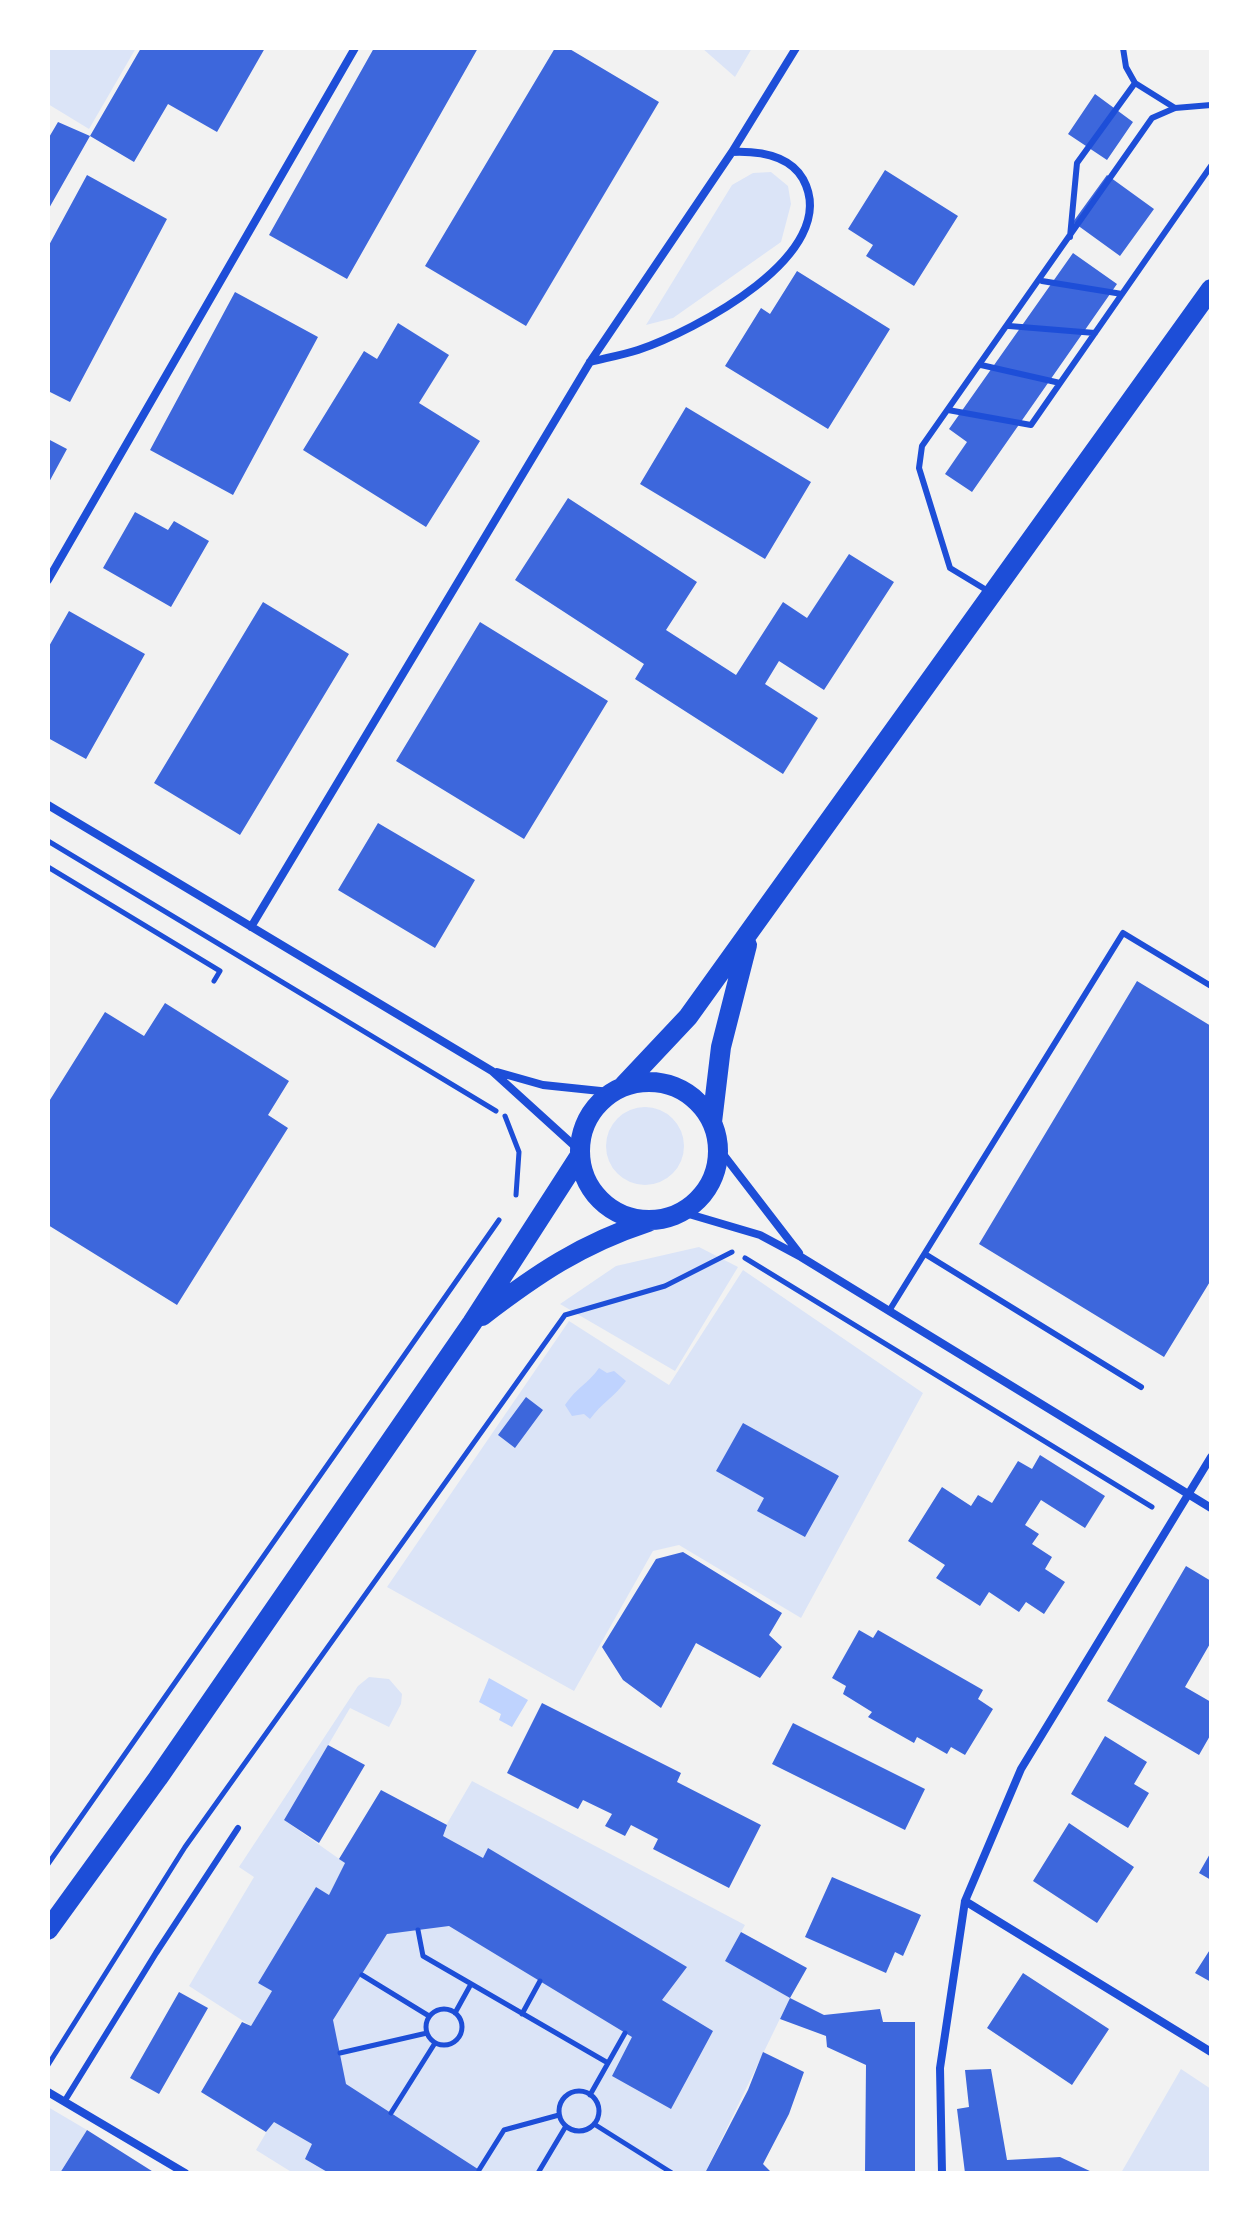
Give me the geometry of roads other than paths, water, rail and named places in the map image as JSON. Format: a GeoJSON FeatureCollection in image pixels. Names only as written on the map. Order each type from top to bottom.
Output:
{"type":"FeatureCollection","features":[{"type":"Feature","properties":{"kind":"main road"},"geometry":{"type":"LineString","coordinates":[[48,1930],[158,1778],[472,1323],[579,1154],[588,1118],[688,1017],[1211,289]]}},
{"type":"Feature","properties":{"kind":"main road"},"geometry":{"type":"LineString","coordinates":[[712,1122],[726,1021],[752,930]]}},
{"type":"Feature","properties":{"kind":"main road"},"geometry":{"type":"LineString","coordinates":[[472,1323],[548,1266],[599,1238],[682,1212],[709,1186],[719,1149],[712,1122],[701,1105],[685,1091],[666,1083],[645,1081],[617,1088]]}},
{"type":"Feature","properties":{"kind":"main road"},"geometry":{"type":"LineString","coordinates":[[579,1154],[587,1183],[603,1204],[626,1217],[652,1221]]}},
{"type":"Feature","properties":{"kind":"street"},"geometry":{"type":"LineString","coordinates":[[48,580],[355,48]]}},
{"type":"Feature","properties":{"kind":"street"},"geometry":{"type":"LineString","coordinates":[[251,927],[590,362],[732,152],[796,48]]}},
{"type":"Feature","properties":{"kind":"street"},"geometry":{"type":"LineString","coordinates":[[590,362],[639,350],[691,326],[754,288],[786,261],[808,222],[810,199],[802,177],[766,153],[732,152]]}},
{"type":"Feature","properties":{"kind":"street"},"geometry":{"type":"LineString","coordinates":[[48,805],[492,1071],[579,1154]]}},
{"type":"Feature","properties":{"kind":"street"},"geometry":{"type":"LineString","coordinates":[[492,1071],[543,1085],[617,1088]]}},
{"type":"Feature","properties":{"kind":"street"},"geometry":{"type":"LineString","coordinates":[[719,1149],[801,1257]]}},
{"type":"Feature","properties":{"kind":"street"},"geometry":{"type":"LineString","coordinates":[[682,1212],[760,1235],[801,1257],[1211,1508]]}},
{"type":"Feature","properties":{"kind":"street"},"geometry":{"type":"LineString","coordinates":[[942,2173],[940,2068],[965,1901],[1021,1769],[1211,1457]]}},
{"type":"Feature","properties":{"kind":"street"},"geometry":{"type":"LineString","coordinates":[[965,1901],[1211,2052]]}},
{"type":"Feature","properties":{"kind":"street"},"geometry":{"type":"LineString","coordinates":[[48,2092],[185,2173]]}},
{"type":"Feature","properties":{"kind":"lane"},"geometry":{"type":"LineString","coordinates":[[1123,48],[1126,67],[1135,83],[1175,108]]}},
{"type":"Feature","properties":{"kind":"lane"},"geometry":{"type":"LineString","coordinates":[[1069,240],[1077,163],[1135,83]]}},
{"type":"Feature","properties":{"kind":"lane"},"geometry":{"type":"LineString","coordinates":[[993,595],[950,568],[919,468],[922,446],[1042,281],[1152,118],[1175,108],[1211,105]]}},
{"type":"Feature","properties":{"kind":"lane"},"geometry":{"type":"LineString","coordinates":[[948,410],[1031,425],[1211,166]]}},
{"type":"Feature","properties":{"kind":"lane"},"geometry":{"type":"LineString","coordinates":[[1042,281],[1122,294]]}},
{"type":"Feature","properties":{"kind":"lane"},"geometry":{"type":"LineString","coordinates":[[1009,326],[1095,333]]}},
{"type":"Feature","properties":{"kind":"lane"},"geometry":{"type":"LineString","coordinates":[[981,365],[1060,383]]}},
{"type":"Feature","properties":{"kind":"lane"},"geometry":{"type":"LineString","coordinates":[[889,1311],[1123,933],[1211,986]]}},
{"type":"Feature","properties":{"kind":"lane"},"geometry":{"type":"LineString","coordinates":[[925,1254],[1141,1387]]}},
{"type":"Feature","properties":{"kind":"lane"},"geometry":{"type":"LineString","coordinates":[[64,2102],[238,1828]]}},
{"type":"Feature","properties":{"kind":"water"},"geometry":{"type":"Polygon","coordinates":[[[599,1368],[607,1373],[614,1371],[626,1381],[590,1419],[584,1414],[572,1416],[565,1405],[599,1368]]]}},
{"type":"Feature","properties":{"kind":"water"},"geometry":{"type":"Polygon","coordinates":[[[489,1678],[528,1700],[512,1727],[499,1720],[501,1714],[479,1702],[489,1678]]]}}]}
